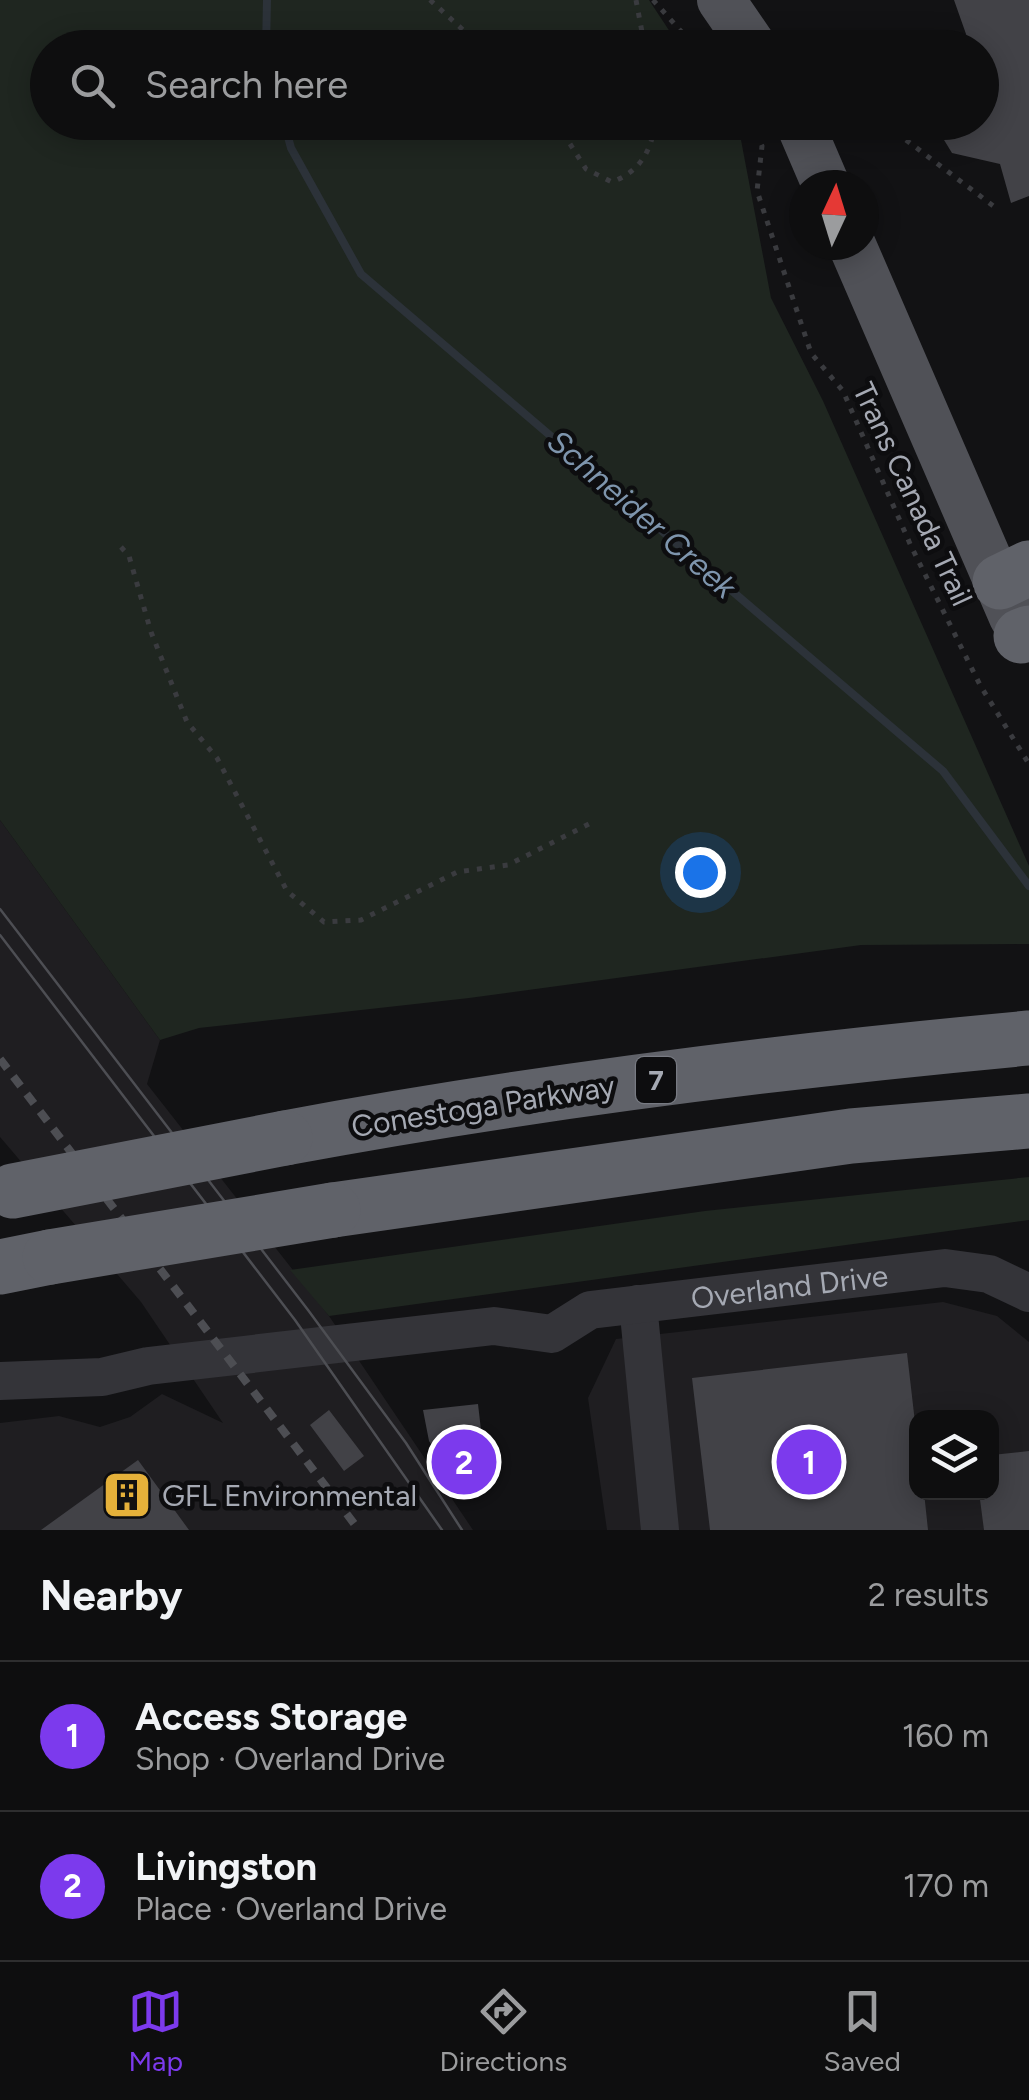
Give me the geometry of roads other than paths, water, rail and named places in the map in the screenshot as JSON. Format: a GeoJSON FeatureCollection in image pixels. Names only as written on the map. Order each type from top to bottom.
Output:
{"type":"FeatureCollection","features":[{"type":"Feature","properties":{"kind":"highway","name":"Conestoga Parkway"},"geometry":{"type":"LineString","coordinates":[[6,1193],[404,1116],[792,1060],[1029,1038]]}},
{"type":"Feature","properties":{"kind":"highway"},"geometry":{"type":"LineString","coordinates":[[25,1262],[333,1210],[851,1136],[1029,1121]]}},
{"type":"Feature","properties":{"kind":"main road"},"geometry":{"type":"LineString","coordinates":[[721,0],[742,30]]}},
{"type":"Feature","properties":{"kind":"main road"},"geometry":{"type":"LineString","coordinates":[[807,140],[820,170]]}},
{"type":"Feature","properties":{"kind":"main road"},"geometry":{"type":"LineString","coordinates":[[859,260],[1014,576],[1026,640]]}},
{"type":"Feature","properties":{"kind":"street","name":"Overland Drive"},"geometry":{"type":"LineString","coordinates":[[0,1381],[102,1377],[148,1366],[494,1326],[552,1334],[590,1310],[945,1268],[989,1274],[1029,1293]]}},
{"type":"Feature","properties":{"kind":"street"},"geometry":{"type":"LineString","coordinates":[[638,1304],[660,1530]]}},
{"type":"Feature","properties":{"kind":"waterway","name":"Schneider Creek"},"geometry":{"type":"LineString","coordinates":[[266,30],[267,0]]}},
{"type":"Feature","properties":{"kind":"waterway","name":"Schneider Creek"},"geometry":{"type":"LineString","coordinates":[[289,140],[361,274],[943,771],[1029,886]]}},
{"type":"Feature","properties":{"kind":"tram line"},"geometry":{"type":"LineString","coordinates":[[0,909],[308,1310],[406,1443],[462,1530]]}},
{"type":"Feature","properties":{"kind":"tram line"},"geometry":{"type":"LineString","coordinates":[[0,935],[295,1320],[442,1530]]}},
{"type":"Feature","properties":{"kind":"railway"},"geometry":{"type":"LineString","coordinates":[[0,1059],[359,1530]]}},
{"type":"Feature","properties":{"kind":"place","name":"Livingston"},"geometry":{"type":"Point","coordinates":[464,1462]}},
{"type":"Feature","properties":{"kind":"place","name":"Access Storage"},"geometry":{"type":"Point","coordinates":[809,1462]}},
{"type":"Feature","properties":{"kind":"place","name":"GFL Environmental"},"geometry":{"type":"Point","coordinates":[127,1495]}}]}
